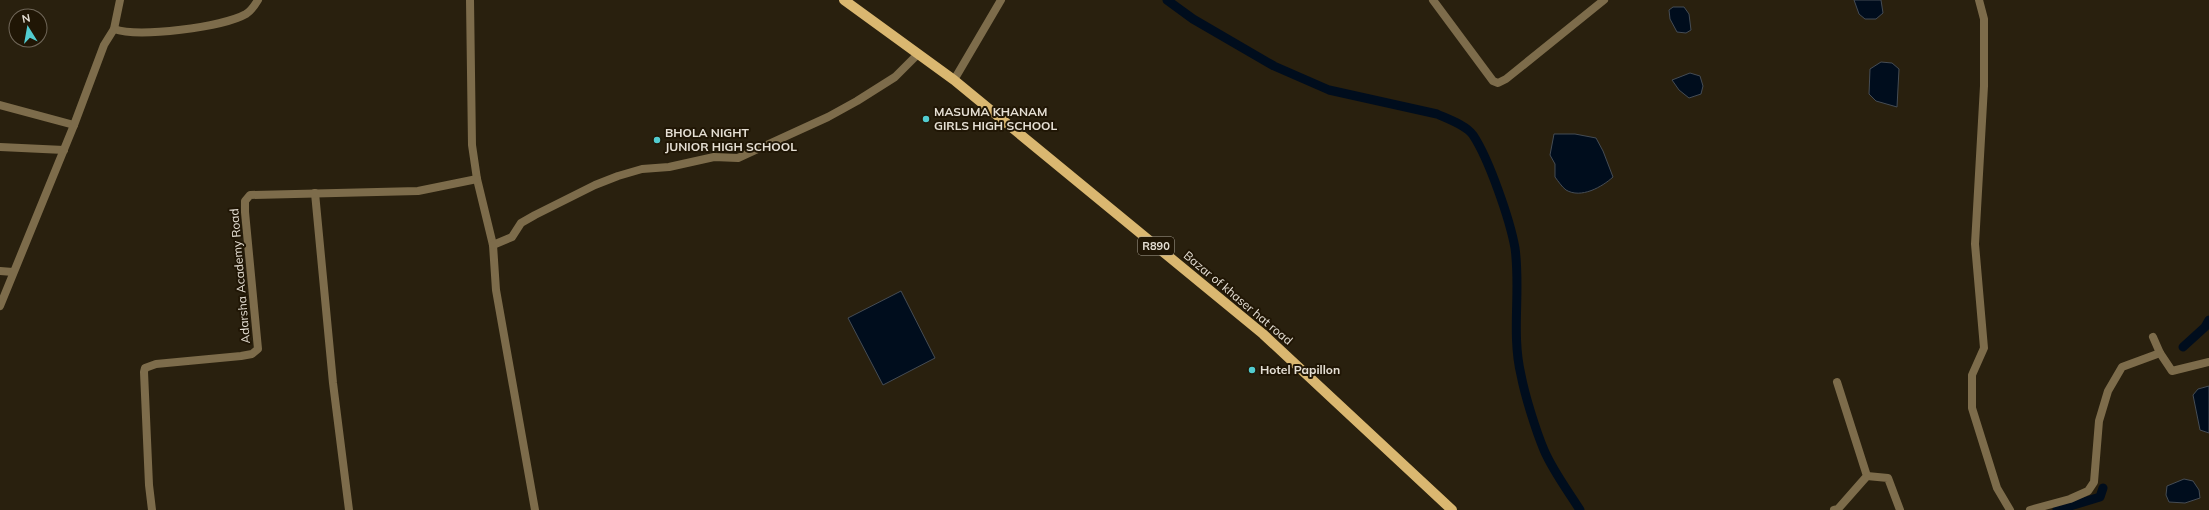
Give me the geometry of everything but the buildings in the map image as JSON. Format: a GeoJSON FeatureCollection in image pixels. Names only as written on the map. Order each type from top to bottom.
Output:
{"type":"FeatureCollection","features":[{"type":"Feature","properties":{"kind":"main road","name":"Bazar of khaser hat road"},"geometry":{"type":"LineString","coordinates":[[844,0],[917,55],[954,80],[1264,334],[1452,510]]}},
{"type":"Feature","properties":{"kind":"street"},"geometry":{"type":"LineString","coordinates":[[0,306],[74,125],[104,44],[114,29],[120,0]]}},
{"type":"Feature","properties":{"kind":"street"},"geometry":{"type":"LineString","coordinates":[[114,29],[124,32],[138,33],[173,31],[214,23],[247,14],[258,0]]}},
{"type":"Feature","properties":{"kind":"street"},"geometry":{"type":"LineString","coordinates":[[470,0],[470,128],[477,179],[493,245],[496,290],[535,510]]}},
{"type":"Feature","properties":{"kind":"street"},"geometry":{"type":"LineString","coordinates":[[954,80],[1001,0]]}},
{"type":"Feature","properties":{"kind":"street"},"geometry":{"type":"LineString","coordinates":[[1433,0],[1493,81],[1498,83],[1511,76],[1604,0]]}},
{"type":"Feature","properties":{"kind":"street"},"geometry":{"type":"LineString","coordinates":[[1979,0],[1984,19],[1984,86],[1975,244],[1984,348],[1972,375],[1972,408],[1997,488],[2010,510]]}},
{"type":"Feature","properties":{"kind":"street"},"geometry":{"type":"LineString","coordinates":[[493,245],[512,237],[522,223],[595,185],[618,176],[642,169],[669,167],[714,158],[738,158],[828,117],[857,101],[895,78],[917,55]]}},
{"type":"Feature","properties":{"kind":"street"},"geometry":{"type":"LineString","coordinates":[[0,105],[74,125]]}},
{"type":"Feature","properties":{"kind":"street"},"geometry":{"type":"LineString","coordinates":[[0,147],[64,150]]}},
{"type":"Feature","properties":{"kind":"street","name":"Adarsha Academy Road"},"geometry":{"type":"LineString","coordinates":[[152,510],[149,485],[144,369],[146,366],[156,364],[241,356],[252,354],[258,349],[245,201],[250,195],[418,191],[477,179]]}},
{"type":"Feature","properties":{"kind":"street"},"geometry":{"type":"LineString","coordinates":[[315,193],[333,383],[349,510]]}},
{"type":"Feature","properties":{"kind":"street"},"geometry":{"type":"LineString","coordinates":[[0,272],[13,272]]}},
{"type":"Feature","properties":{"kind":"street"},"geometry":{"type":"LineString","coordinates":[[2153,337],[2160,353],[2172,371],[2209,362]]}},
{"type":"Feature","properties":{"kind":"street"},"geometry":{"type":"LineString","coordinates":[[2030,510],[2070,499],[2088,491],[2094,482],[2099,421],[2108,392],[2122,367],[2160,353]]}},
{"type":"Feature","properties":{"kind":"street"},"geometry":{"type":"LineString","coordinates":[[1838,382],[1867,476]]}},
{"type":"Feature","properties":{"kind":"street"},"geometry":{"type":"LineString","coordinates":[[1834,510],[1838,509],[1844,504],[1867,476]]}},
{"type":"Feature","properties":{"kind":"street"},"geometry":{"type":"LineString","coordinates":[[1867,476],[1888,478],[1900,510]]}},
{"type":"Feature","properties":{"kind":"water"},"geometry":{"type":"Polygon","coordinates":[[[1854,0],[1881,0],[1883,13],[1876,19],[1865,19],[1859,14],[1854,0]]]}},
{"type":"Feature","properties":{"kind":"water"},"geometry":{"type":"Polygon","coordinates":[[[1673,7],[1684,7],[1689,14],[1691,30],[1686,33],[1677,32],[1670,19],[1669,10],[1673,7]]]}},
{"type":"Feature","properties":{"kind":"water"},"geometry":{"type":"Polygon","coordinates":[[[1881,62],[1892,63],[1899,69],[1897,107],[1876,101],[1869,94],[1870,69],[1881,62]]]}},
{"type":"Feature","properties":{"kind":"water"},"geometry":{"type":"Polygon","coordinates":[[[1690,73],[1700,76],[1703,86],[1701,94],[1689,98],[1679,90],[1672,80],[1690,73]]]}},
{"type":"Feature","properties":{"kind":"water"},"geometry":{"type":"Polygon","coordinates":[[[1554,134],[1575,134],[1596,138],[1603,151],[1613,177],[1603,185],[1591,191],[1578,193],[1566,190],[1555,177],[1555,164],[1550,155],[1554,134]]]}},
{"type":"Feature","properties":{"kind":"water"},"geometry":{"type":"Polygon","coordinates":[[[901,291],[935,358],[883,385],[848,318],[901,291]]]}},
{"type":"Feature","properties":{"kind":"water"},"geometry":{"type":"Polygon","coordinates":[[[2209,386],[2209,433],[2200,430],[2193,395],[2198,389],[2209,386]]]}},
{"type":"Feature","properties":{"kind":"water"},"geometry":{"type":"Polygon","coordinates":[[[2184,479],[2193,481],[2199,490],[2200,498],[2185,503],[2169,502],[2166,495],[2167,486],[2184,479]]]}},
{"type":"Feature","properties":{"kind":"waterway"},"geometry":{"type":"LineString","coordinates":[[1167,0],[1193,19],[1274,66],[1329,90],[1437,114],[1461,125],[1470,131],[1486,159],[1492,174],[1509,222],[1515,248],[1517,264],[1516,328],[1518,359],[1528,403],[1544,450],[1556,473],[1580,510]]}},
{"type":"Feature","properties":{"kind":"waterway"},"geometry":{"type":"LineString","coordinates":[[2183,347],[2205,327],[2209,320]]}},
{"type":"Feature","properties":{"kind":"waterway"},"geometry":{"type":"LineString","coordinates":[[2057,510],[2100,497],[2103,488]]}},
{"type":"Feature","properties":{"kind":"place","name":"MASUMA KHANAM GIRLS HIGH SCHOOL"},"geometry":{"type":"Point","coordinates":[926,119]}},
{"type":"Feature","properties":{"kind":"place","name":"BHOLA NIGHT JUNIOR HIGH SCHOOL"},"geometry":{"type":"Point","coordinates":[657,140]}},
{"type":"Feature","properties":{"kind":"place","name":"Hotel Papillon"},"geometry":{"type":"Point","coordinates":[1252,370]}}]}
